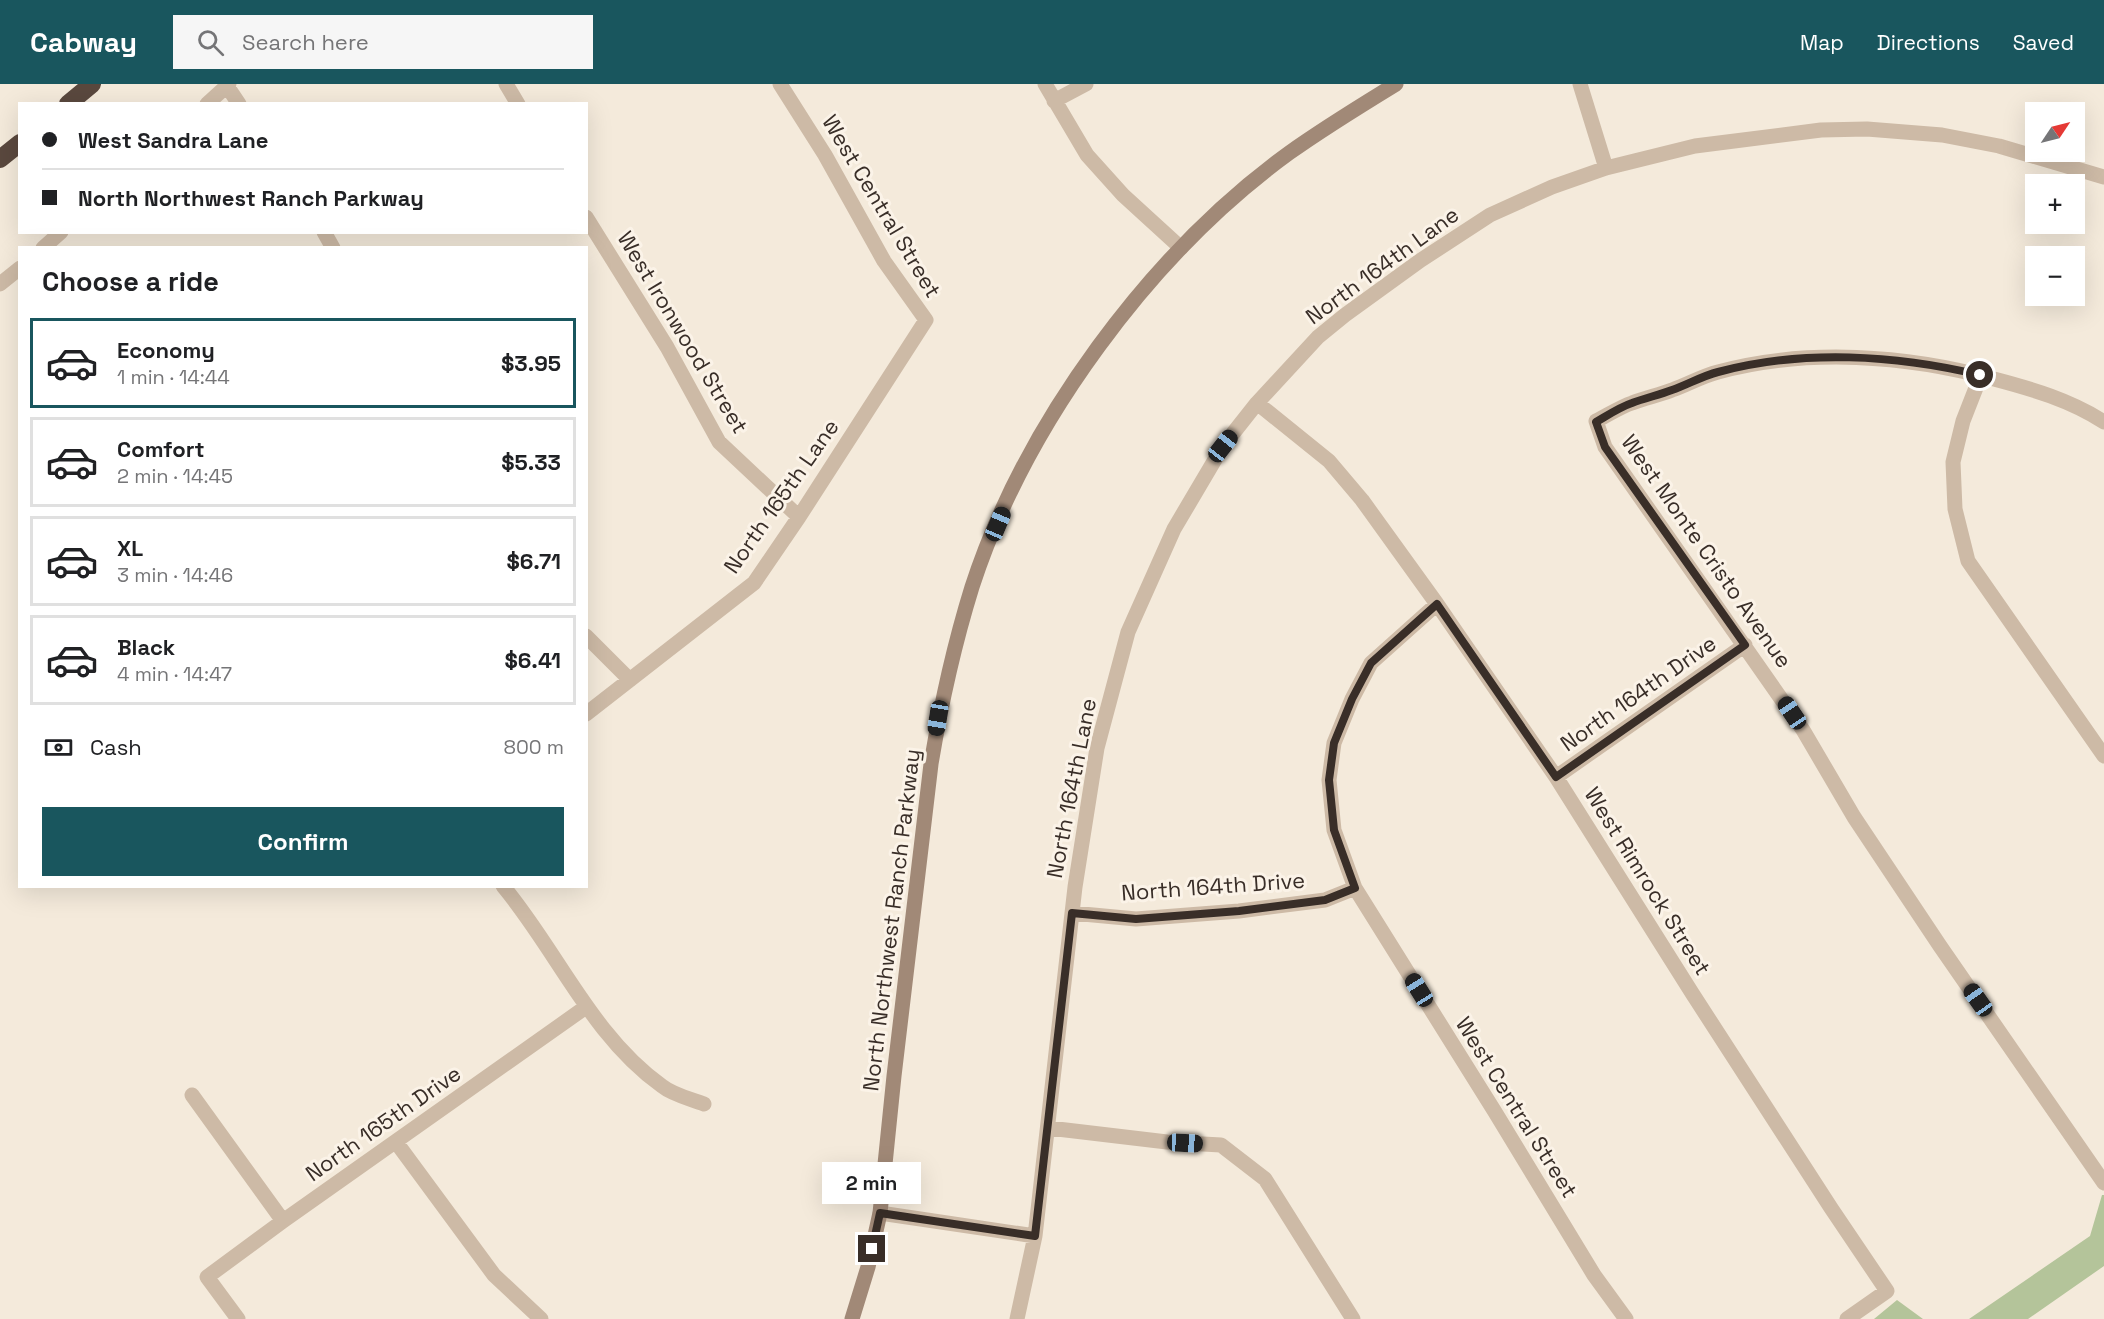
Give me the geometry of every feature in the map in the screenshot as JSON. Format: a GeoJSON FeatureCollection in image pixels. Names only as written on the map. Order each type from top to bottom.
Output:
{"type":"FeatureCollection","features":[{"type":"Feature","properties":{"kind":"highway"},"geometry":{"type":"LineString","coordinates":[[70,102],[92,84]]}},
{"type":"Feature","properties":{"kind":"highway"},"geometry":{"type":"LineString","coordinates":[[0,159],[18,145]]}},
{"type":"Feature","properties":{"kind":"main road","name":"North Northwest Ranch Parkway"},"geometry":{"type":"LineString","coordinates":[[852,1319],[868,1267],[880,1213],[931,764],[948,674],[973,586],[1006,504],[1048,424],[1094,352],[1124,313],[1181,248],[1207,222],[1288,154],[1396,84]]}},
{"type":"Feature","properties":{"kind":"street"},"geometry":{"type":"LineString","coordinates":[[506,84],[517,102]]}},
{"type":"Feature","properties":{"kind":"street","name":"West Central Street"},"geometry":{"type":"LineString","coordinates":[[780,84],[825,154],[884,261],[926,320]]}},
{"type":"Feature","properties":{"kind":"street"},"geometry":{"type":"LineString","coordinates":[[1045,84],[1087,155],[1123,195],[1181,248]]}},
{"type":"Feature","properties":{"kind":"street"},"geometry":{"type":"LineString","coordinates":[[1054,101],[1086,84]]}},
{"type":"Feature","properties":{"kind":"street"},"geometry":{"type":"LineString","coordinates":[[1580,84],[1606,168]]}},
{"type":"Feature","properties":{"kind":"street"},"geometry":{"type":"LineString","coordinates":[[209,102],[228,85],[238,102]]}},
{"type":"Feature","properties":{"kind":"street","name":"North 164th Lane"},"geometry":{"type":"LineString","coordinates":[[1017,1319],[1035,1236],[1072,913],[1097,748],[1128,632],[1174,529],[1223,446],[1257,403],[1318,337],[1422,260],[1490,215],[1552,187],[1606,168],[1695,146],[1821,130],[1867,129],[1942,135],[1976,141],[2104,177]]}},
{"type":"Feature","properties":{"kind":"street","name":"West Ironwood Street"},"geometry":{"type":"LineString","coordinates":[[588,220],[667,347],[719,442],[799,517]]}},
{"type":"Feature","properties":{"kind":"street"},"geometry":{"type":"LineString","coordinates":[[0,285],[18,270]]}},
{"type":"Feature","properties":{"kind":"street","name":"North 165th Lane"},"geometry":{"type":"LineString","coordinates":[[588,712],[754,583],[926,320]]}},
{"type":"Feature","properties":{"kind":"street","name":"West Monte Cristo Avenue"},"geometry":{"type":"LineString","coordinates":[[1980,375],[1913,362],[1856,357],[1751,365],[1717,372],[1630,404],[1596,422],[1605,447],[1803,730],[1854,817],[2104,1183]]}},
{"type":"Feature","properties":{"kind":"street"},"geometry":{"type":"LineString","coordinates":[[2104,422],[2047,394],[1980,375],[1963,421],[1953,462],[1955,509],[1968,561],[2104,756]]}},
{"type":"Feature","properties":{"kind":"street","name":"West Rimrock Street"},"geometry":{"type":"LineString","coordinates":[[1257,403],[1329,461],[1362,500],[1556,777],[1698,1003],[1887,1292],[1847,1319]]}},
{"type":"Feature","properties":{"kind":"street","name":"West Central Street"},"geometry":{"type":"LineString","coordinates":[[1437,604],[1371,663],[1352,699],[1334,743],[1329,780],[1334,830],[1355,888],[1594,1275],[1626,1319]]}},
{"type":"Feature","properties":{"kind":"street"},"geometry":{"type":"LineString","coordinates":[[588,638],[630,680]]}},
{"type":"Feature","properties":{"kind":"street","name":"North 164th Drive"},"geometry":{"type":"LineString","coordinates":[[1556,777],[1745,645]]}},
{"type":"Feature","properties":{"kind":"street"},"geometry":{"type":"LineString","coordinates":[[504,888],[530,922],[586,1007],[616,1046],[663,1088],[704,1104]]}},
{"type":"Feature","properties":{"kind":"street","name":"North 164th Drive"},"geometry":{"type":"LineString","coordinates":[[1072,913],[1136,919],[1239,911],[1325,900],[1355,888]]}},
{"type":"Feature","properties":{"kind":"street","name":"North 165th Drive"},"geometry":{"type":"LineString","coordinates":[[238,1319],[207,1277],[586,1007]]}},
{"type":"Feature","properties":{"kind":"street"},"geometry":{"type":"LineString","coordinates":[[192,1095],[283,1221]]}},
{"type":"Feature","properties":{"kind":"street"},"geometry":{"type":"LineString","coordinates":[[1049,1128],[1167,1142],[1221,1145],[1265,1179],[1353,1319]]}},
{"type":"Feature","properties":{"kind":"street"},"geometry":{"type":"LineString","coordinates":[[396,1142],[494,1275],[541,1319]]}},
{"type":"Feature","properties":{"kind":"street"},"geometry":{"type":"LineString","coordinates":[[880,1213],[1035,1236]]}},
{"type":"Feature","properties":{"kind":"green space"},"geometry":{"type":"Polygon","coordinates":[[[2102,1195],[2104,1195],[2104,1266],[2028,1319],[1969,1319],[2090,1236],[2102,1195]]]}},
{"type":"Feature","properties":{"kind":"green space"},"geometry":{"type":"Polygon","coordinates":[[[1897,1300],[1923,1319],[1874,1319],[1897,1300]]]}},
{"type":"Feature","properties":{"kind":"route"},"geometry":{"type":"LineString","coordinates":[[872,1249],[880,1213],[1035,1236],[1072,913],[1136,919],[1239,911],[1325,900],[1355,888],[1334,830],[1329,780],[1334,743],[1352,699],[1371,663],[1437,604],[1556,777],[1745,645],[1605,447],[1596,422],[1630,404],[1717,372],[1751,365],[1856,357],[1913,362],[1980,375]]}}]}
